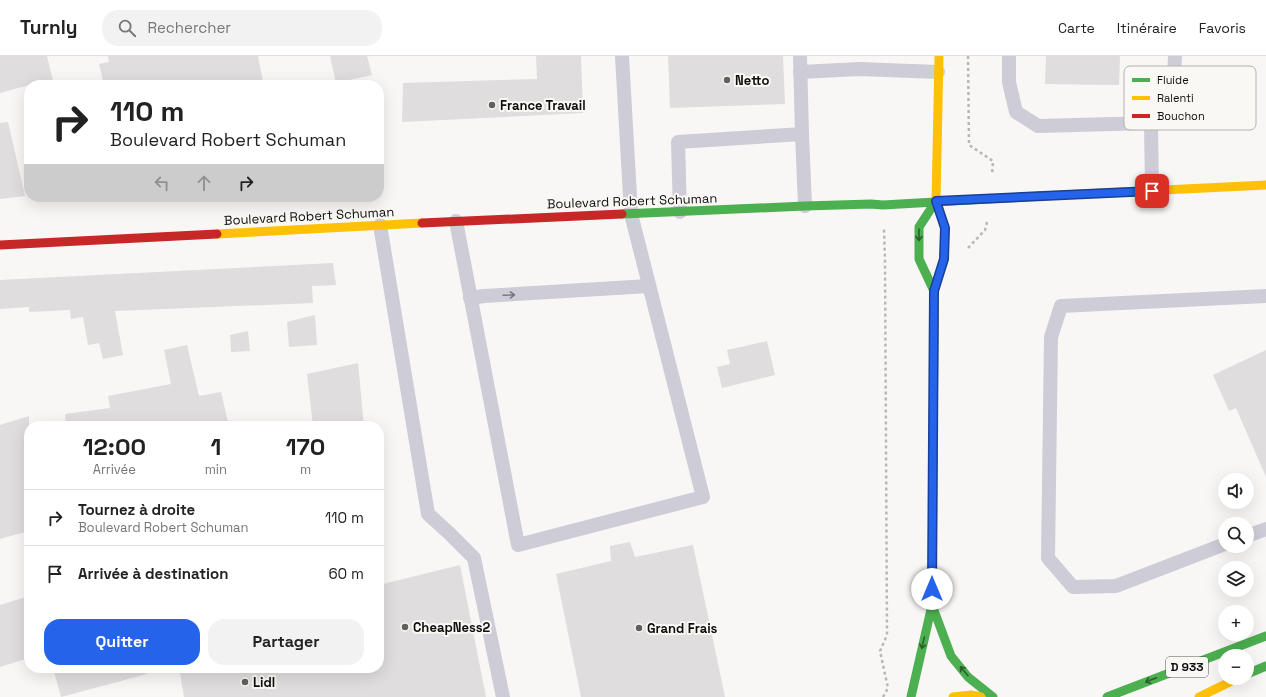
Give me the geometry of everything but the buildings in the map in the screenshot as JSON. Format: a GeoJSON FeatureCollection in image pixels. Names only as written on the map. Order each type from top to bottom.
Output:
{"type":"FeatureCollection","features":[{"type":"Feature","properties":{"kind":"main road"},"geometry":{"type":"LineString","coordinates":[[911,697],[932,605],[934,291],[944,259],[945,228],[936,201],[939,56]]}},
{"type":"Feature","properties":{"kind":"main road","name":"Boulevard Robert Schuman"},"geometry":{"type":"LineString","coordinates":[[0,245],[456,221],[805,206],[883,205],[991,198],[1266,185]]}},
{"type":"Feature","properties":{"kind":"main road"},"geometry":{"type":"LineString","coordinates":[[934,291],[919,259],[919,227],[936,201]]}},
{"type":"Feature","properties":{"kind":"main road"},"geometry":{"type":"LineString","coordinates":[[932,605],[951,656],[968,677],[993,697]]}},
{"type":"Feature","properties":{"kind":"main road","name":"D 933"},"geometry":{"type":"LineString","coordinates":[[1107,697],[1266,636]]}},
{"type":"Feature","properties":{"kind":"main road"},"geometry":{"type":"LineString","coordinates":[[1254,671],[1266,666]]}},
{"type":"Feature","properties":{"kind":"main road","name":"D 933"},"geometry":{"type":"LineString","coordinates":[[1199,697],[1224,685]]}},
{"type":"Feature","properties":{"kind":"main road"},"geometry":{"type":"LineString","coordinates":[[953,697],[971,695],[981,697]]}},
{"type":"Feature","properties":{"kind":"lane"},"geometry":{"type":"LineString","coordinates":[[456,221],[518,545],[702,497],[631,214],[622,56]]}},
{"type":"Feature","properties":{"kind":"lane"},"geometry":{"type":"LineString","coordinates":[[800,56],[805,206]]}},
{"type":"Feature","properties":{"kind":"lane"},"geometry":{"type":"LineString","coordinates":[[1009,56],[1009,82],[1016,112],[1038,126],[1124,124]]}},
{"type":"Feature","properties":{"kind":"lane"},"geometry":{"type":"LineString","coordinates":[[1175,56],[1175,66]]}},
{"type":"Feature","properties":{"kind":"lane"},"geometry":{"type":"LineString","coordinates":[[800,72],[859,62],[938,72]]}},
{"type":"Feature","properties":{"kind":"lane"},"geometry":{"type":"LineString","coordinates":[[1151,130],[1152,191]]}},
{"type":"Feature","properties":{"kind":"lane"},"geometry":{"type":"LineString","coordinates":[[680,212],[678,142],[802,134]]}},
{"type":"Feature","properties":{"kind":"lane"},"geometry":{"type":"LineString","coordinates":[[380,225],[428,514],[474,558],[503,697]]}},
{"type":"Feature","properties":{"kind":"lane"},"geometry":{"type":"LineString","coordinates":[[470,298],[649,286]]}},
{"type":"Feature","properties":{"kind":"lane"},"geometry":{"type":"LineString","coordinates":[[1218,547],[1116,586],[1073,587],[1048,558],[1051,337],[1062,306],[1266,296]]}},
{"type":"Feature","properties":{"kind":"lane"},"geometry":{"type":"LineString","coordinates":[[1254,533],[1266,529]]}},
{"type":"Feature","properties":{"kind":"path"},"geometry":{"type":"LineString","coordinates":[[966,250],[985,230],[991,198],[993,160],[969,145],[968,56]]}},
{"type":"Feature","properties":{"kind":"path"},"geometry":{"type":"LineString","coordinates":[[883,205],[885,267],[887,634],[880,651],[888,688],[883,697]]}},
{"type":"Feature","properties":{"kind":"traffic: fast"},"geometry":{"type":"LineString","coordinates":[[622,214],[805,206],[883,205],[1041,196]]}},
{"type":"Feature","properties":{"kind":"traffic: fast"},"geometry":{"type":"LineString","coordinates":[[934,291],[919,259],[919,227],[936,201]]}},
{"type":"Feature","properties":{"kind":"traffic: fast"},"geometry":{"type":"LineString","coordinates":[[911,697],[932,605],[934,318]]}},
{"type":"Feature","properties":{"kind":"traffic: fast"},"geometry":{"type":"LineString","coordinates":[[932,605],[951,656],[968,677],[993,697]]}},
{"type":"Feature","properties":{"kind":"traffic: fast"},"geometry":{"type":"LineString","coordinates":[[1107,697],[1266,636]]}},
{"type":"Feature","properties":{"kind":"traffic: fast"},"geometry":{"type":"LineString","coordinates":[[1254,671],[1266,666]]}},
{"type":"Feature","properties":{"kind":"traffic: slow"},"geometry":{"type":"LineString","coordinates":[[934,318],[934,291],[944,259],[945,228],[936,201],[939,56]]}},
{"type":"Feature","properties":{"kind":"traffic: slow"},"geometry":{"type":"LineString","coordinates":[[1041,196],[1266,185]]}},
{"type":"Feature","properties":{"kind":"traffic: slow"},"geometry":{"type":"LineString","coordinates":[[217,234],[422,223]]}},
{"type":"Feature","properties":{"kind":"traffic: slow"},"geometry":{"type":"LineString","coordinates":[[1199,697],[1224,685]]}},
{"type":"Feature","properties":{"kind":"traffic: slow"},"geometry":{"type":"LineString","coordinates":[[953,697],[971,695],[981,697]]}},
{"type":"Feature","properties":{"kind":"traffic: jam"},"geometry":{"type":"LineString","coordinates":[[422,223],[622,214]]}},
{"type":"Feature","properties":{"kind":"traffic: jam"},"geometry":{"type":"LineString","coordinates":[[0,245],[217,234]]}},
{"type":"Feature","properties":{"kind":"place","name":"Netto"},"geometry":{"type":"Point","coordinates":[727,80]}},
{"type":"Feature","properties":{"kind":"place","name":"France Travail"},"geometry":{"type":"Point","coordinates":[492,105]}},
{"type":"Feature","properties":{"kind":"place","name":"CheapNess2"},"geometry":{"type":"Point","coordinates":[405,627]}},
{"type":"Feature","properties":{"kind":"place","name":"Grand Frais"},"geometry":{"type":"Point","coordinates":[639,628]}},
{"type":"Feature","properties":{"kind":"place","name":"Lidl"},"geometry":{"type":"Point","coordinates":[245,682]}},
{"type":"Feature","properties":{"kind":"route"},"geometry":{"type":"LineString","coordinates":[[932,589],[934,291],[944,259],[945,228],[936,201],[1152,191]]}}]}
